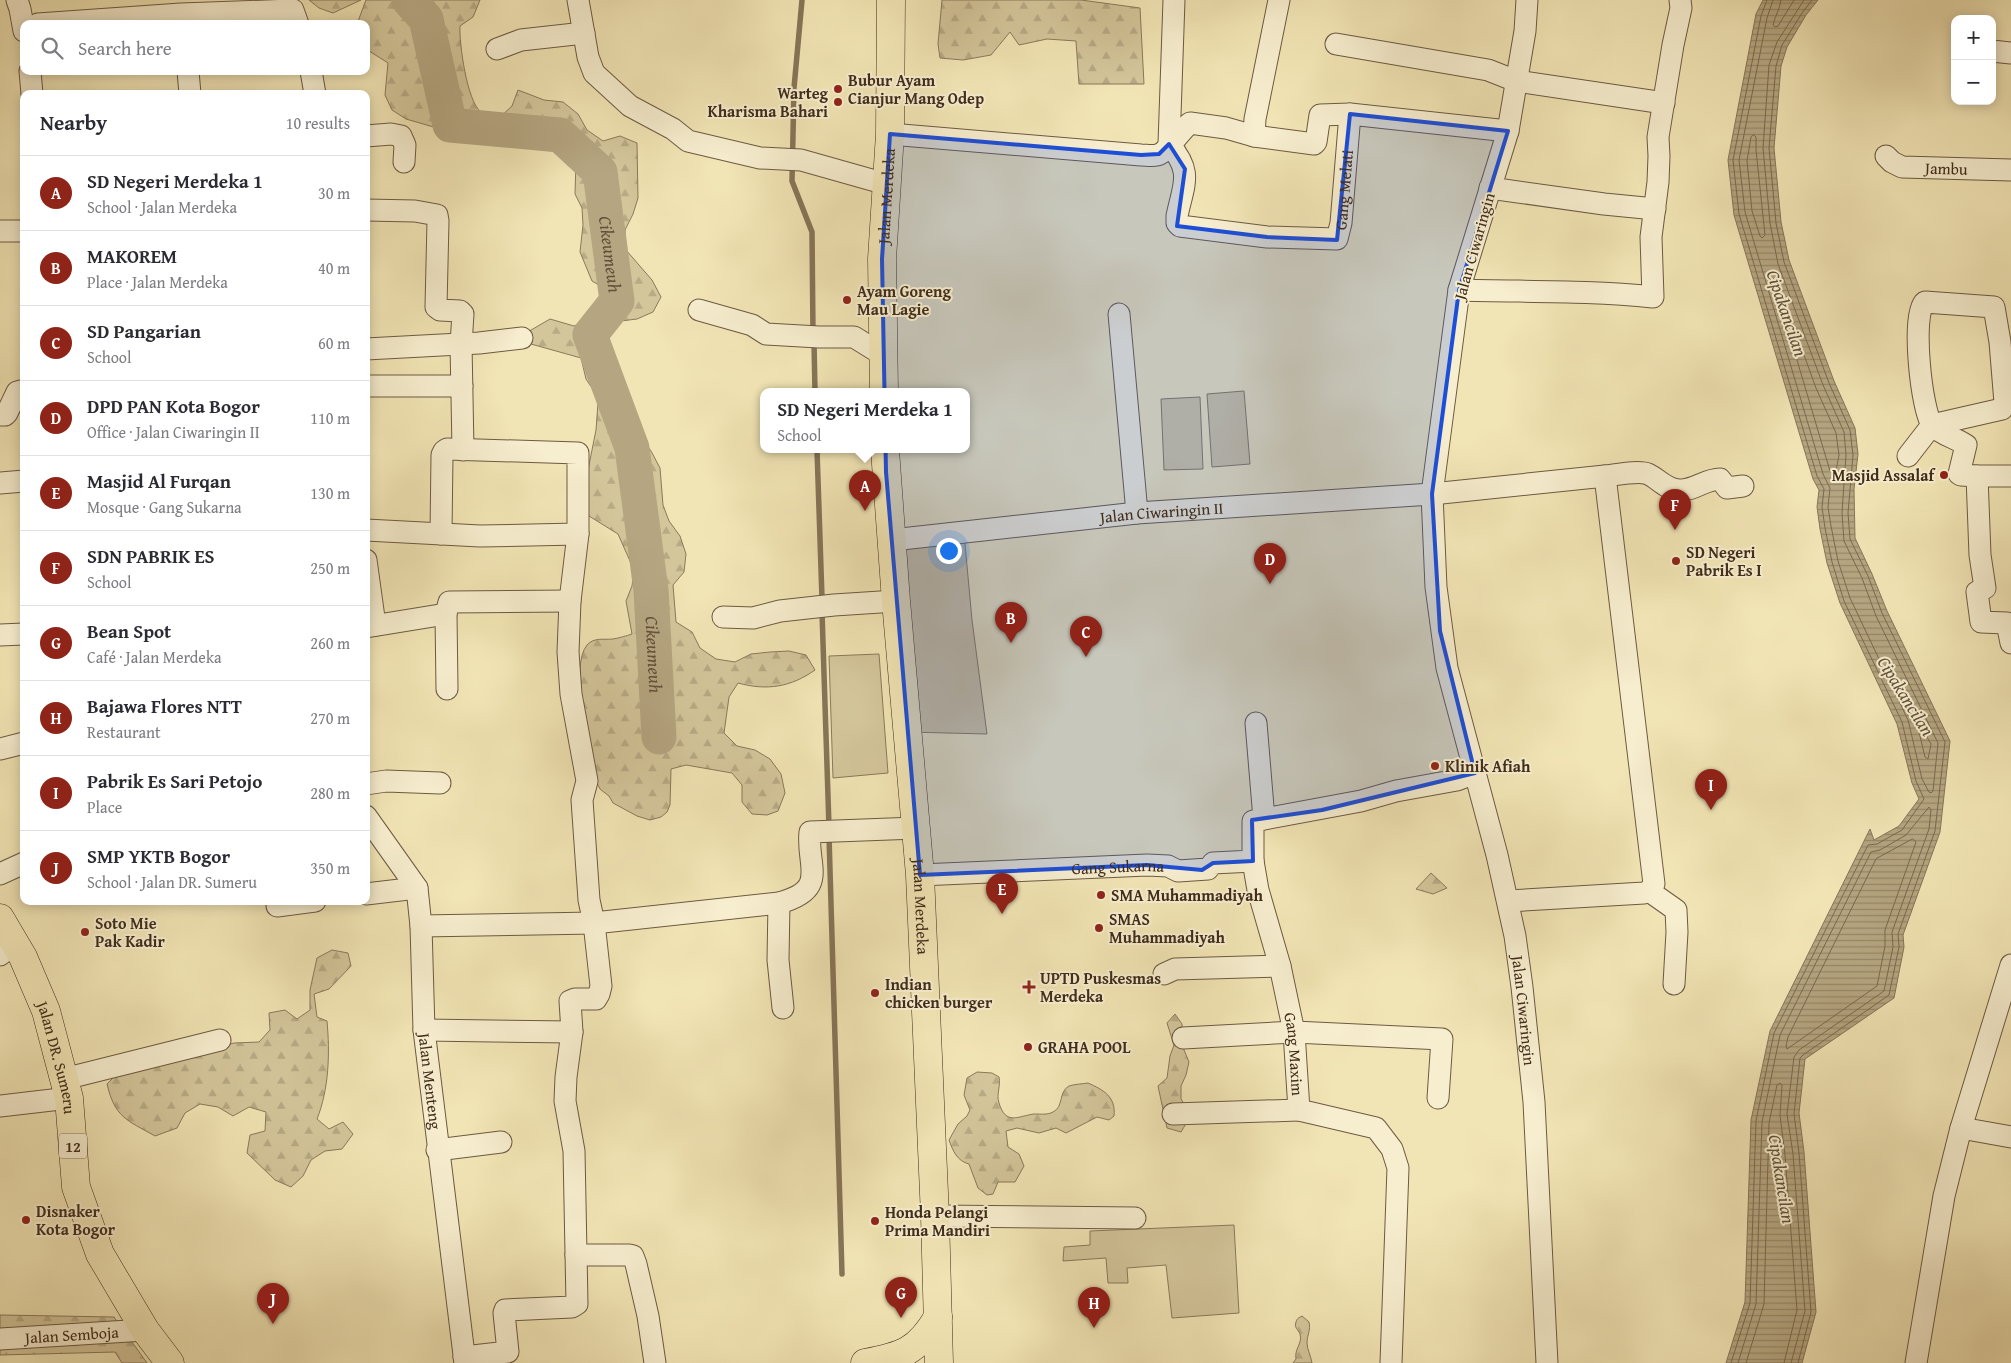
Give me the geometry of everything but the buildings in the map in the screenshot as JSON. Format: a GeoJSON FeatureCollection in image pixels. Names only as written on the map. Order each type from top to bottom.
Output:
{"type":"FeatureCollection","features":[{"type":"Feature","properties":{"kind":"main road","name":"Jalan Merdeka"},"geometry":{"type":"LineString","coordinates":[[884,388],[882,259],[890,134],[892,0]]}},
{"type":"Feature","properties":{"kind":"main road","name":"Jalan Merdeka"},"geometry":{"type":"LineString","coordinates":[[886,453],[896,601],[920,875],[935,1216],[939,1363]]}},
{"type":"Feature","properties":{"kind":"main road","name":"Jalan DR. Sumeru"},"geometry":{"type":"LineString","coordinates":[[0,918],[7,949],[23,957],[46,1011],[67,1088],[76,1187],[100,1254],[145,1330],[170,1363]]}},
{"type":"Feature","properties":{"kind":"main road"},"geometry":{"type":"LineString","coordinates":[[865,1363],[896,1357],[914,1348],[928,1334],[938,1316]]}},
{"type":"Feature","properties":{"kind":"street"},"geometry":{"type":"LineString","coordinates":[[17,0],[25,20]]}},
{"type":"Feature","properties":{"kind":"street"},"geometry":{"type":"LineString","coordinates":[[578,0],[588,57],[594,73],[630,106],[673,129],[688,141],[760,158],[801,160],[886,184]]}},
{"type":"Feature","properties":{"kind":"street"},"geometry":{"type":"LineString","coordinates":[[1170,144],[1174,0]]}},
{"type":"Feature","properties":{"kind":"street"},"geometry":{"type":"LineString","coordinates":[[1254,136],[1279,0]]}},
{"type":"Feature","properties":{"kind":"street","name":"Jalan Ciwaringin"},"geometry":{"type":"LineString","coordinates":[[1527,0],[1525,30],[1508,131],[1460,290],[1432,494],[1440,631],[1447,668],[1508,901],[1519,967],[1534,1102],[1546,1363]]}},
{"type":"Feature","properties":{"kind":"street"},"geometry":{"type":"LineString","coordinates":[[1460,290],[1577,291],[1654,297],[1652,237],[1659,156],[1658,137],[1681,8],[1680,0]]}},
{"type":"Feature","properties":{"kind":"street"},"geometry":{"type":"LineString","coordinates":[[159,20],[293,10],[297,20]]}},
{"type":"Feature","properties":{"kind":"street"},"geometry":{"type":"LineString","coordinates":[[497,49],[521,40],[584,33]]}},
{"type":"Feature","properties":{"kind":"street"},"geometry":{"type":"LineString","coordinates":[[1336,44],[1488,70],[1516,80],[1664,102]]}},
{"type":"Feature","properties":{"kind":"street"},"geometry":{"type":"LineString","coordinates":[[1996,51],[2011,53]]}},
{"type":"Feature","properties":{"kind":"street"},"geometry":{"type":"LineString","coordinates":[[30,75],[32,90]]}},
{"type":"Feature","properties":{"kind":"street"},"geometry":{"type":"LineString","coordinates":[[188,75],[190,90]]}},
{"type":"Feature","properties":{"kind":"street"},"geometry":{"type":"LineString","coordinates":[[312,75],[314,90]]}},
{"type":"Feature","properties":{"kind":"street"},"geometry":{"type":"LineString","coordinates":[[890,134],[1140,155],[1159,154],[1186,126],[1194,123],[1254,136],[1314,144],[1316,142],[1320,115],[1350,114],[1508,131]]}},
{"type":"Feature","properties":{"kind":"street","name":"Gang Melati"},"geometry":{"type":"LineString","coordinates":[[1170,144],[1180,157],[1185,168],[1177,216],[1177,223],[1180,226],[1267,237],[1335,240],[1338,238],[1342,223],[1350,114]]}},
{"type":"Feature","properties":{"kind":"street"},"geometry":{"type":"LineString","coordinates":[[370,136],[391,134],[402,136],[405,145],[404,162]]}},
{"type":"Feature","properties":{"kind":"street","name":"Jambu"},"geometry":{"type":"LineString","coordinates":[[1886,156],[1892,162],[1902,167],[2011,170]]}},
{"type":"Feature","properties":{"kind":"street"},"geometry":{"type":"LineString","coordinates":[[1490,188],[1654,209]]}},
{"type":"Feature","properties":{"kind":"street"},"geometry":{"type":"LineString","coordinates":[[370,210],[415,211],[436,215],[438,221],[436,307],[440,310],[461,311],[463,318],[461,344],[463,450]]}},
{"type":"Feature","properties":{"kind":"street"},"geometry":{"type":"LineString","coordinates":[[0,231],[20,231]]}},
{"type":"Feature","properties":{"kind":"street"},"geometry":{"type":"LineString","coordinates":[[1908,456],[1932,425],[2002,409],[2005,403],[2005,328],[1991,306],[1924,302],[1921,304],[1918,335],[1921,382],[1932,425],[1950,438],[1966,445],[1959,474],[1961,476],[2011,476]]}},
{"type":"Feature","properties":{"kind":"street"},"geometry":{"type":"LineString","coordinates":[[699,310],[752,325],[766,334],[854,337],[883,355]]}},
{"type":"Feature","properties":{"kind":"street"},"geometry":{"type":"LineString","coordinates":[[1119,314],[1137,513]]}},
{"type":"Feature","properties":{"kind":"street"},"geometry":{"type":"LineString","coordinates":[[370,349],[461,344],[522,338]]}},
{"type":"Feature","properties":{"kind":"street"},"geometry":{"type":"LineString","coordinates":[[370,386],[462,386]]}},
{"type":"Feature","properties":{"kind":"street"},"geometry":{"type":"LineString","coordinates":[[0,415],[7,413],[17,392],[20,391]]}},
{"type":"Feature","properties":{"kind":"street"},"geometry":{"type":"LineString","coordinates":[[442,534],[442,455],[444,451],[578,453],[578,534],[570,601],[570,677],[587,781],[582,800],[589,900],[594,923],[600,986],[596,999],[574,999],[570,1001],[572,1032],[565,1101],[574,1151],[577,1304],[575,1306],[505,1310],[508,1352],[464,1360]]}},
{"type":"Feature","properties":{"kind":"street","name":"Jalan Ciwaringin II"},"geometry":{"type":"LineString","coordinates":[[892,540],[1137,513],[1432,494],[1643,472],[1672,489],[1682,490],[1696,487],[1715,479],[1720,479],[1727,488],[1743,486]]}},
{"type":"Feature","properties":{"kind":"street"},"geometry":{"type":"LineString","coordinates":[[1605,476],[1654,876],[1654,884],[1649,891]]}},
{"type":"Feature","properties":{"kind":"street"},"geometry":{"type":"LineString","coordinates":[[1977,476],[1980,555],[1985,588],[1978,592],[1981,622],[2007,623],[2011,643]]}},
{"type":"Feature","properties":{"kind":"street"},"geometry":{"type":"LineString","coordinates":[[0,483],[20,481]]}},
{"type":"Feature","properties":{"kind":"street"},"geometry":{"type":"LineString","coordinates":[[370,530],[480,536],[578,534]]}},
{"type":"Feature","properties":{"kind":"street"},"geometry":{"type":"LineString","coordinates":[[447,689],[446,614],[449,602],[570,601]]}},
{"type":"Feature","properties":{"kind":"street"},"geometry":{"type":"LineString","coordinates":[[723,617],[753,618],[780,611],[834,604],[896,601]]}},
{"type":"Feature","properties":{"kind":"street"},"geometry":{"type":"LineString","coordinates":[[370,613],[371,626],[446,614]]}},
{"type":"Feature","properties":{"kind":"street"},"geometry":{"type":"LineString","coordinates":[[0,635],[20,634]]}},
{"type":"Feature","properties":{"kind":"street"},"geometry":{"type":"LineString","coordinates":[[1256,723],[1264,819]]}},
{"type":"Feature","properties":{"kind":"street"},"geometry":{"type":"LineString","coordinates":[[0,749],[20,744]]}},
{"type":"Feature","properties":{"kind":"street"},"geometry":{"type":"LineString","coordinates":[[1253,861],[1252,821],[1361,801],[1396,791],[1447,782],[1475,773]]}},
{"type":"Feature","properties":{"kind":"street"},"geometry":{"type":"LineString","coordinates":[[370,783],[386,781],[440,783]]}},
{"type":"Feature","properties":{"kind":"street","name":"Jalan Menteng"},"geometry":{"type":"LineString","coordinates":[[370,822],[417,888],[421,926],[424,1030],[437,1150],[464,1360]]}},
{"type":"Feature","properties":{"kind":"street"},"geometry":{"type":"LineString","coordinates":[[421,926],[594,923],[779,903],[800,896],[810,883],[813,876],[810,832],[845,829],[916,828]]}},
{"type":"Feature","properties":{"kind":"street","name":"Gang Sukarna"},"geometry":{"type":"LineString","coordinates":[[920,875],[1147,865],[1168,866],[1178,871],[1202,870],[1208,869],[1213,863],[1253,861]]}},
{"type":"Feature","properties":{"kind":"street","name":"Gang Maxim"},"geometry":{"type":"LineString","coordinates":[[1253,861],[1258,890],[1280,966],[1294,1032],[1299,1110],[1376,1128],[1392,1149],[1398,1168],[1390,1363]]}},
{"type":"Feature","properties":{"kind":"street"},"geometry":{"type":"LineString","coordinates":[[0,874],[20,865]]}},
{"type":"Feature","properties":{"kind":"street"},"geometry":{"type":"LineString","coordinates":[[370,894],[417,888]]}},
{"type":"Feature","properties":{"kind":"street"},"geometry":{"type":"LineString","coordinates":[[1508,901],[1649,891],[1676,910],[1677,932],[1674,984]]}},
{"type":"Feature","properties":{"kind":"street"},"geometry":{"type":"LineString","coordinates":[[779,903],[778,960],[783,1008]]}},
{"type":"Feature","properties":{"kind":"street"},"geometry":{"type":"LineString","coordinates":[[277,906],[285,905]]}},
{"type":"Feature","properties":{"kind":"street"},"geometry":{"type":"LineString","coordinates":[[1916,1363],[1944,1196],[1961,1128],[2010,965]]}},
{"type":"Feature","properties":{"kind":"street"},"geometry":{"type":"LineString","coordinates":[[1164,974],[1176,969],[1280,966]]}},
{"type":"Feature","properties":{"kind":"street"},"geometry":{"type":"LineString","coordinates":[[424,1030],[572,1032]]}},
{"type":"Feature","properties":{"kind":"street"},"geometry":{"type":"LineString","coordinates":[[1183,1038],[1294,1032],[1442,1039],[1438,1098]]}},
{"type":"Feature","properties":{"kind":"street"},"geometry":{"type":"LineString","coordinates":[[0,1106],[67,1088],[220,1040]]}},
{"type":"Feature","properties":{"kind":"street"},"geometry":{"type":"LineString","coordinates":[[1174,1114],[1299,1110]]}},
{"type":"Feature","properties":{"kind":"street"},"geometry":{"type":"LineString","coordinates":[[1961,1128],[2011,1137]]}},
{"type":"Feature","properties":{"kind":"street"},"geometry":{"type":"LineString","coordinates":[[437,1150],[501,1142]]}},
{"type":"Feature","properties":{"kind":"street"},"geometry":{"type":"LineString","coordinates":[[935,1216],[1136,1218]]}},
{"type":"Feature","properties":{"kind":"street"},"geometry":{"type":"LineString","coordinates":[[576,1255],[633,1256],[648,1316],[655,1363]]}},
{"type":"Feature","properties":{"kind":"street","name":"Jalan Semboja"},"geometry":{"type":"LineString","coordinates":[[0,1339],[145,1330]]}},
{"type":"Feature","properties":{"kind":"highlighted area"},"geometry":{"type":"Polygon","coordinates":[[[1350,114],[1508,131],[1459,290],[1432,494],[1440,631],[1475,773],[1322,810],[1252,820],[1253,861],[1213,863],[1202,870],[1147,865],[920,875],[886,472],[882,259],[890,134],[1141,155],[1159,154],[1169,144],[1185,169],[1177,226],[1267,237],[1337,240],[1350,114]]]}},
{"type":"Feature","properties":{"kind":"green space"},"geometry":{"type":"Polygon","coordinates":[[[309,0],[361,0],[333,13],[319,8],[309,0]]]}},
{"type":"Feature","properties":{"kind":"green space"},"geometry":{"type":"Polygon","coordinates":[[[366,0],[480,0],[473,17],[460,26],[460,34],[468,85],[476,106],[481,112],[499,118],[512,106],[518,90],[544,100],[563,102],[578,114],[587,130],[603,141],[620,136],[637,143],[638,198],[625,230],[626,250],[652,280],[661,297],[653,312],[637,319],[621,321],[610,332],[608,351],[616,366],[620,403],[660,468],[663,505],[669,521],[680,536],[686,554],[684,572],[673,585],[676,622],[692,632],[700,648],[716,659],[735,662],[751,654],[789,651],[806,655],[815,670],[788,684],[778,686],[759,687],[738,683],[729,697],[724,733],[737,746],[755,750],[770,759],[781,774],[785,793],[778,811],[767,815],[752,814],[742,802],[742,785],[732,773],[686,765],[671,769],[670,805],[667,812],[661,817],[650,820],[637,816],[613,803],[609,796],[600,789],[595,779],[582,709],[580,671],[582,656],[590,642],[632,634],[626,601],[632,586],[634,570],[618,534],[589,516],[582,500],[596,430],[598,403],[594,391],[586,379],[581,358],[531,344],[526,333],[550,319],[574,326],[587,321],[606,289],[592,281],[580,252],[583,225],[582,208],[575,194],[576,161],[570,147],[548,125],[500,135],[467,131],[450,125],[437,128],[406,119],[392,110],[385,95],[388,63],[370,52],[370,20],[358,20],[366,0]]]}},
{"type":"Feature","properties":{"kind":"green space"},"geometry":{"type":"Polygon","coordinates":[[[942,0],[1081,0],[1140,8],[1144,84],[1079,84],[1076,41],[1047,39],[1019,45],[1010,32],[991,55],[963,60],[940,58],[938,44],[942,0]]]}},
{"type":"Feature","properties":{"kind":"green space"},"geometry":{"type":"Polygon","coordinates":[[[1244,391],[1250,464],[1212,467],[1207,394],[1244,391]]]}},
{"type":"Feature","properties":{"kind":"green space"},"geometry":{"type":"Polygon","coordinates":[[[1200,397],[1203,469],[1164,470],[1161,399],[1200,397]]]}},
{"type":"Feature","properties":{"kind":"green space"},"geometry":{"type":"Polygon","coordinates":[[[964,533],[972,620],[987,734],[907,732],[892,540],[964,533]]]}},
{"type":"Feature","properties":{"kind":"green space"},"geometry":{"type":"Polygon","coordinates":[[[879,654],[888,773],[833,778],[829,656],[879,654]]]}},
{"type":"Feature","properties":{"kind":"green space"},"geometry":{"type":"Polygon","coordinates":[[[1431,873],[1447,888],[1433,894],[1416,889],[1431,873]]]}},
{"type":"Feature","properties":{"kind":"green space"},"geometry":{"type":"Polygon","coordinates":[[[332,950],[348,953],[351,966],[329,989],[314,994],[317,1017],[327,1021],[328,1046],[328,1071],[324,1096],[317,1119],[329,1129],[343,1122],[353,1134],[342,1149],[325,1151],[311,1160],[303,1176],[291,1187],[275,1180],[247,1153],[250,1135],[265,1131],[266,1112],[249,1107],[233,1116],[218,1107],[200,1104],[185,1113],[177,1128],[155,1136],[124,1117],[118,1111],[107,1084],[119,1072],[234,1043],[259,1042],[270,1030],[269,1013],[285,1010],[297,1019],[310,1010],[310,990],[317,958],[332,950]]]}},
{"type":"Feature","properties":{"kind":"green space"},"geometry":{"type":"Polygon","coordinates":[[[1175,1014],[1182,1024],[1184,1050],[1189,1062],[1181,1086],[1181,1099],[1187,1109],[1187,1122],[1181,1132],[1167,1128],[1158,1086],[1167,1078],[1170,1056],[1174,1045],[1167,1023],[1175,1014]]]}},
{"type":"Feature","properties":{"kind":"green space"},"geometry":{"type":"Polygon","coordinates":[[[977,1072],[992,1073],[999,1077],[999,1103],[1005,1115],[1009,1117],[1051,1113],[1059,1107],[1063,1092],[1069,1086],[1088,1083],[1108,1095],[1113,1104],[1114,1116],[1109,1120],[1097,1117],[1066,1133],[1056,1128],[1039,1133],[1017,1128],[1006,1131],[1008,1147],[1019,1154],[1024,1166],[1015,1182],[998,1182],[993,1194],[987,1195],[978,1188],[969,1164],[958,1158],[949,1140],[958,1124],[967,1116],[970,1110],[964,1095],[967,1078],[977,1072]]]}},
{"type":"Feature","properties":{"kind":"green space"},"geometry":{"type":"Polygon","coordinates":[[[1234,1225],[1239,1313],[1172,1318],[1166,1265],[1127,1268],[1128,1283],[1108,1283],[1106,1258],[1063,1261],[1064,1247],[1090,1245],[1090,1231],[1234,1225]]]}},
{"type":"Feature","properties":{"kind":"green space"},"geometry":{"type":"Polygon","coordinates":[[[0,1315],[114,1317],[147,1363],[122,1363],[115,1352],[0,1355],[0,1315]]]}},
{"type":"Feature","properties":{"kind":"green space"},"geometry":{"type":"Polygon","coordinates":[[[1302,1316],[1309,1322],[1310,1328],[1307,1343],[1312,1363],[1293,1363],[1296,1359],[1296,1352],[1301,1337],[1296,1327],[1296,1321],[1302,1316]]]}},
{"type":"Feature","properties":{"kind":"water","name":"Cipakancilan"},"geometry":{"type":"Polygon","coordinates":[[[1763,0],[1818,0],[1806,15],[1787,47],[1781,66],[1774,148],[1781,222],[1789,260],[1834,381],[1855,428],[1858,454],[1854,489],[1855,538],[1887,611],[1950,741],[1940,832],[1903,935],[1904,947],[1894,998],[1805,1059],[1799,1113],[1804,1152],[1816,1312],[1802,1363],[1726,1363],[1745,1302],[1751,1120],[1770,1031],[1870,829],[1874,840],[1899,826],[1919,799],[1912,783],[1897,724],[1840,603],[1827,563],[1817,507],[1819,490],[1813,479],[1734,215],[1728,160],[1756,14],[1763,0]]]}},
{"type":"Feature","properties":{"kind":"waterway","name":"Cikeumeuh"},"geometry":{"type":"LineString","coordinates":[[409,0],[426,19],[450,125],[560,135],[600,172],[617,301],[590,335],[632,448],[651,590],[659,737]]}},
{"type":"Feature","properties":{"kind":"waterway"},"geometry":{"type":"LineString","coordinates":[[802,0],[794,88],[792,181],[812,232],[813,333]]}},
{"type":"Feature","properties":{"kind":"waterway"},"geometry":{"type":"LineString","coordinates":[[814,342],[815,388]]}},
{"type":"Feature","properties":{"kind":"waterway"},"geometry":{"type":"LineString","coordinates":[[817,453],[822,598]]}},
{"type":"Feature","properties":{"kind":"waterway"},"geometry":{"type":"LineString","coordinates":[[822,612],[829,827]]}},
{"type":"Feature","properties":{"kind":"waterway"},"geometry":{"type":"LineString","coordinates":[[829,836],[842,1274]]}},
{"type":"Feature","properties":{"kind":"place","name":"Bubur Ayam Cianjur Mang Odep"},"geometry":{"type":"Point","coordinates":[838,89]}},
{"type":"Feature","properties":{"kind":"place","name":"Warteg Kharisma Bahari"},"geometry":{"type":"Point","coordinates":[838,102]}},
{"type":"Feature","properties":{"kind":"place","name":"Ayam Goreng Mau Lagie"},"geometry":{"type":"Point","coordinates":[847,300]}},
{"type":"Feature","properties":{"kind":"place","name":"Masjid Assalaf"},"geometry":{"type":"Point","coordinates":[1944,475]}},
{"type":"Feature","properties":{"kind":"place","name":"SD Negeri Merdeka 1"},"geometry":{"type":"Point","coordinates":[865,511]}},
{"type":"Feature","properties":{"kind":"place","name":"SDN PABRIK ES"},"geometry":{"type":"Point","coordinates":[1675,530]}},
{"type":"Feature","properties":{"kind":"place","name":"SD Negeri Pabrik Es I"},"geometry":{"type":"Point","coordinates":[1676,561]}},
{"type":"Feature","properties":{"kind":"place","name":"DPD PAN Kota Bogor"},"geometry":{"type":"Point","coordinates":[1270,584]}},
{"type":"Feature","properties":{"kind":"place","name":"MAKOREM"},"geometry":{"type":"Point","coordinates":[1011,643]}},
{"type":"Feature","properties":{"kind":"place","name":"SD Pangarian"},"geometry":{"type":"Point","coordinates":[1086,657]}},
{"type":"Feature","properties":{"kind":"place","name":"Klinik Afiah"},"geometry":{"type":"Point","coordinates":[1435,766]}},
{"type":"Feature","properties":{"kind":"place","name":"Pabrik Es Sari Petojo"},"geometry":{"type":"Point","coordinates":[1711,810]}},
{"type":"Feature","properties":{"kind":"place","name":"SMA Muhammadiyah"},"geometry":{"type":"Point","coordinates":[1101,895]}},
{"type":"Feature","properties":{"kind":"place","name":"Masjid Al Furqan"},"geometry":{"type":"Point","coordinates":[1002,914]}},
{"type":"Feature","properties":{"kind":"place","name":"SMAS Muhammadiyah"},"geometry":{"type":"Point","coordinates":[1099,928]}},
{"type":"Feature","properties":{"kind":"place","name":"Soto Mie Pak Kadir"},"geometry":{"type":"Point","coordinates":[85,932]}},
{"type":"Feature","properties":{"kind":"place","name":"UPTD Puskesmas Merdeka"},"geometry":{"type":"Point","coordinates":[1029,987]}},
{"type":"Feature","properties":{"kind":"place","name":"Indian chicken burger"},"geometry":{"type":"Point","coordinates":[875,993]}},
{"type":"Feature","properties":{"kind":"place","name":"GRAHA POOL"},"geometry":{"type":"Point","coordinates":[1028,1047]}},
{"type":"Feature","properties":{"kind":"place","name":"Disnaker Kota Bogor"},"geometry":{"type":"Point","coordinates":[26,1220]}},
{"type":"Feature","properties":{"kind":"place","name":"Honda Pelangi Prima Mandiri"},"geometry":{"type":"Point","coordinates":[875,1221]}},
{"type":"Feature","properties":{"kind":"place","name":"Bean Spot"},"geometry":{"type":"Point","coordinates":[901,1318]}},
{"type":"Feature","properties":{"kind":"place","name":"SMP YKTB Bogor"},"geometry":{"type":"Point","coordinates":[273,1324]}},
{"type":"Feature","properties":{"kind":"place","name":"Bajawa Flores NTT"},"geometry":{"type":"Point","coordinates":[1094,1328]}}]}
